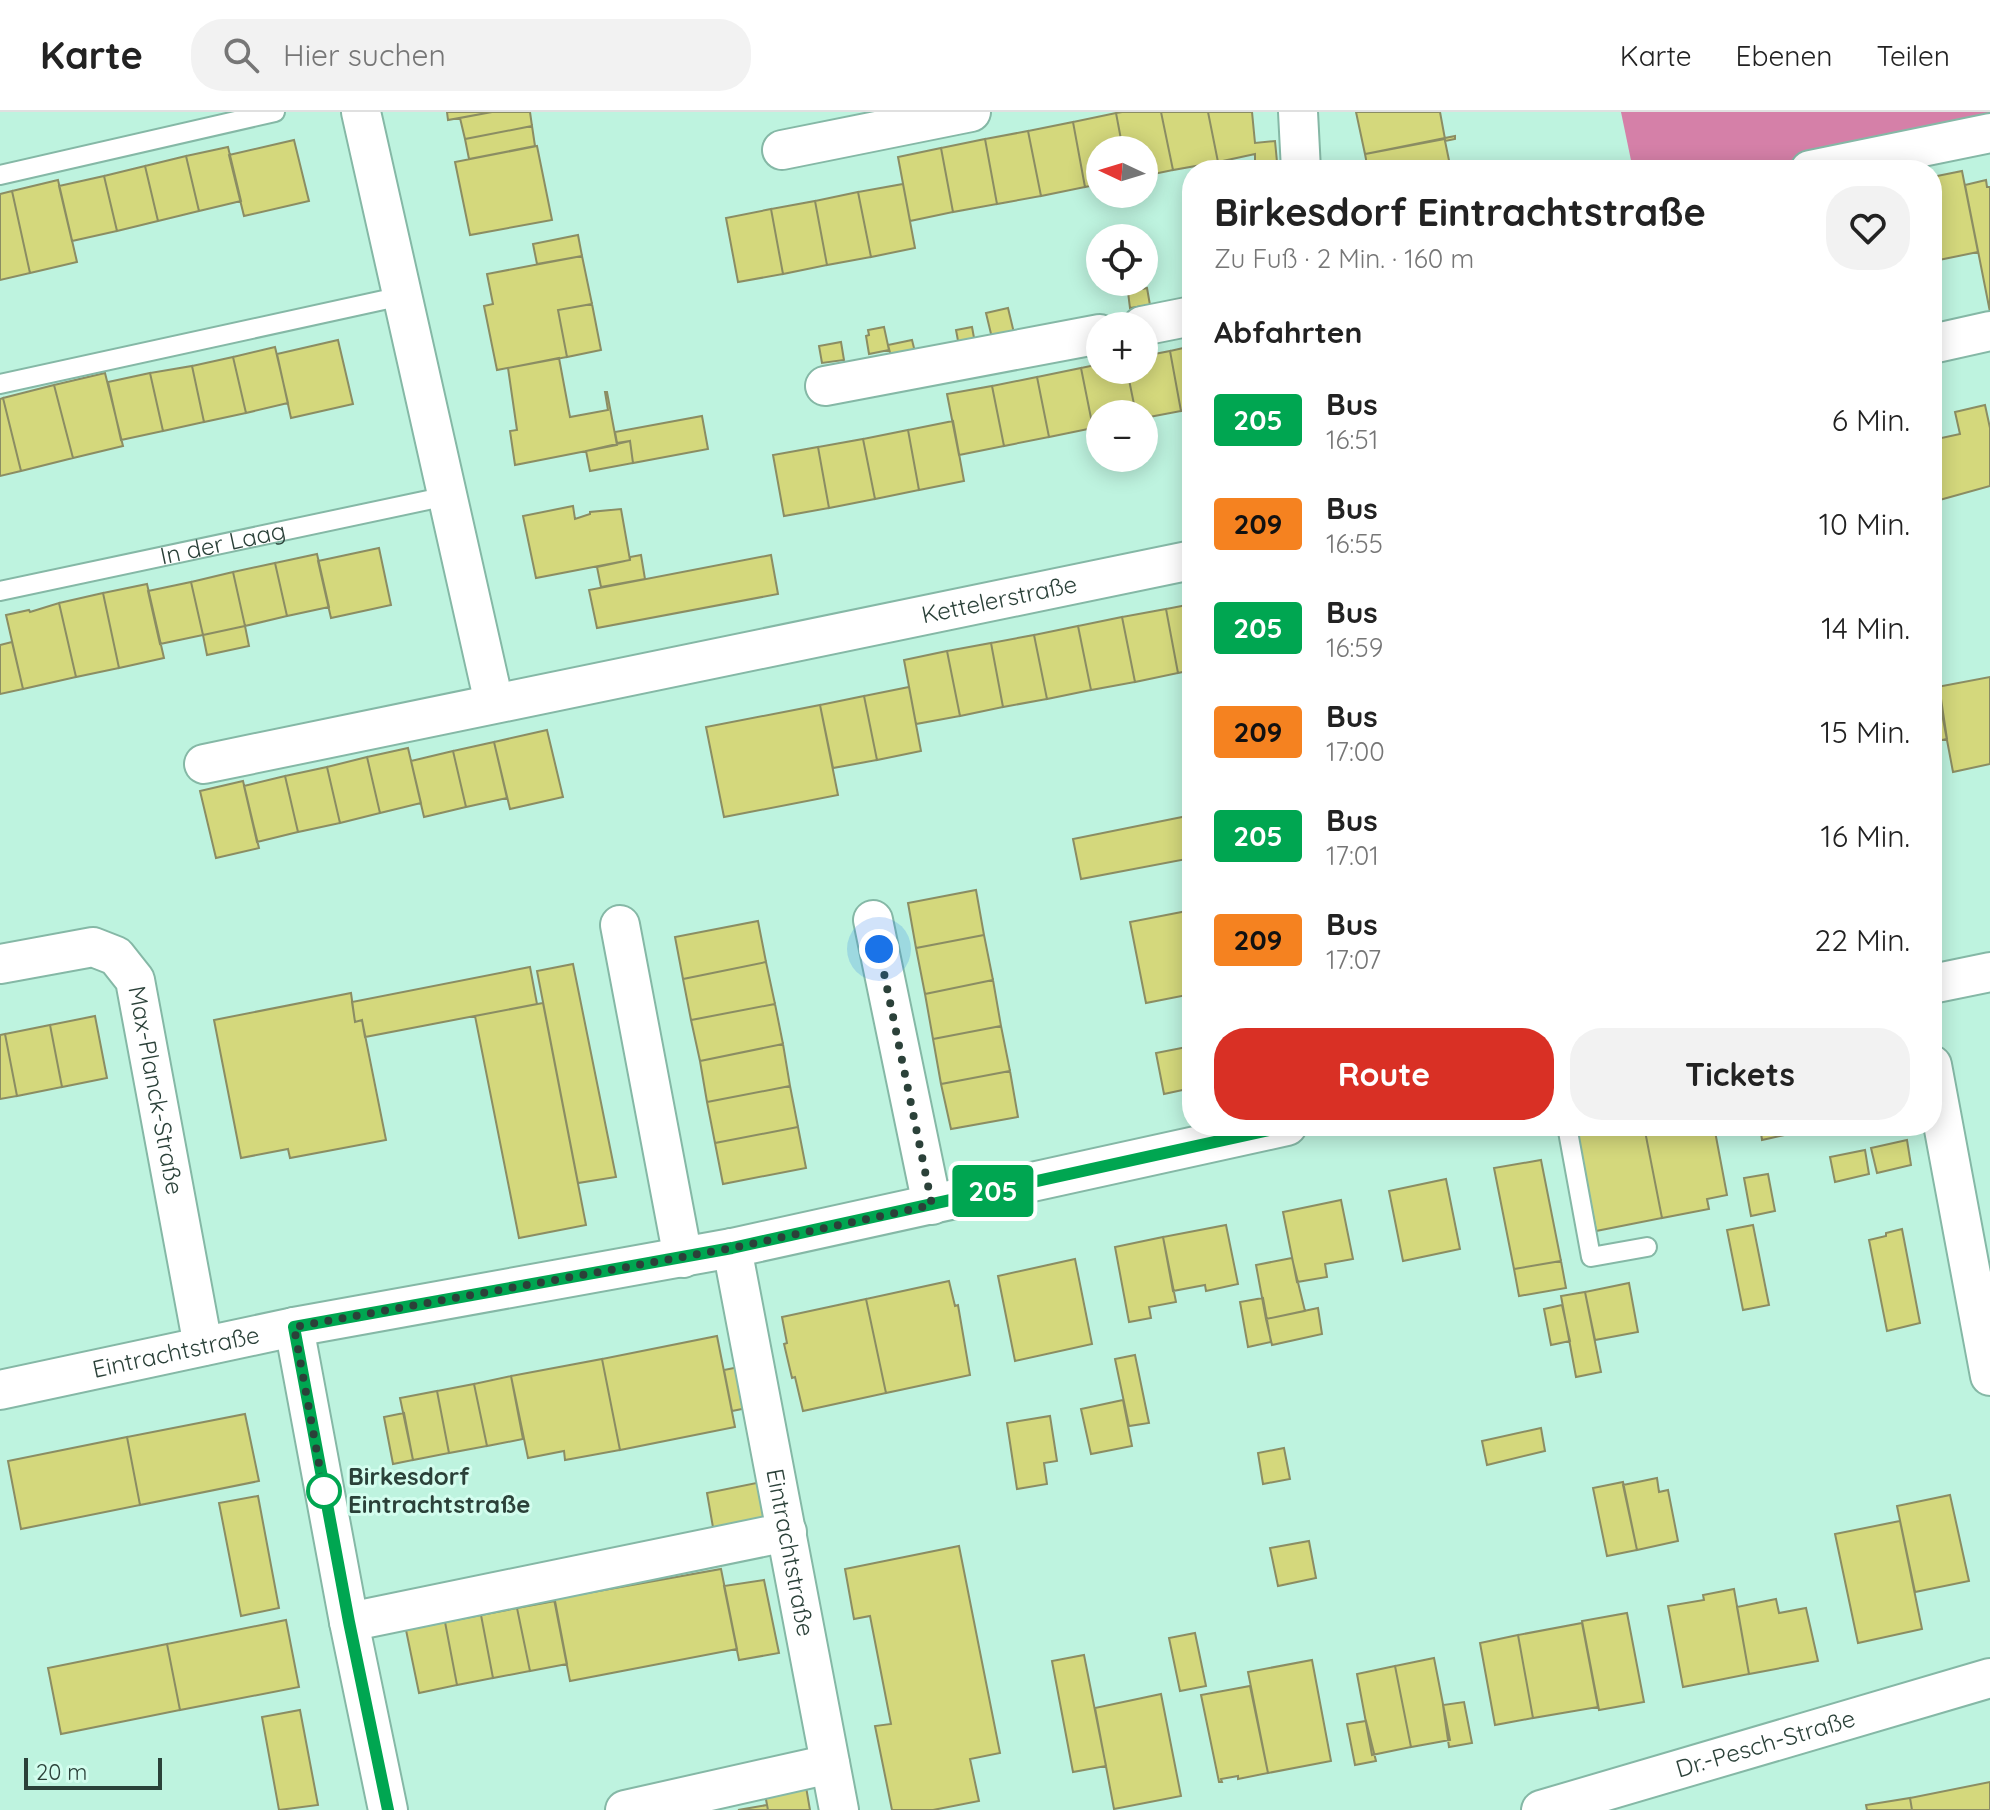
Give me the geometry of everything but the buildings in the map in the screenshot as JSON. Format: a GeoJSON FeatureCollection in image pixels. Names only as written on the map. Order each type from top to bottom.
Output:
{"type":"FeatureCollection","features":[{"type":"Feature","properties":{"kind":"street"},"geometry":{"type":"LineString","coordinates":[[204,764],[494,703],[361,112]]}},
{"type":"Feature","properties":{"kind":"street"},"geometry":{"type":"LineString","coordinates":[[782,150],[971,112]]}},
{"type":"Feature","properties":{"kind":"street"},"geometry":{"type":"LineString","coordinates":[[1298,112],[1300,160]]}},
{"type":"Feature","properties":{"kind":"street"},"geometry":{"type":"LineString","coordinates":[[1859,160],[1990,133]]}},
{"type":"Feature","properties":{"kind":"street"},"geometry":{"type":"LineString","coordinates":[[1158,323],[1182,318]]}},
{"type":"Feature","properties":{"kind":"street"},"geometry":{"type":"LineString","coordinates":[[1942,342],[1990,331]]}},
{"type":"Feature","properties":{"kind":"street"},"geometry":{"type":"LineString","coordinates":[[825,386],[1086,337]]}},
{"type":"Feature","properties":{"kind":"street","name":"Kettelerstraße"},"geometry":{"type":"LineString","coordinates":[[494,703],[1182,562]]}},
{"type":"Feature","properties":{"kind":"street"},"geometry":{"type":"LineString","coordinates":[[873,920],[932,1205]]}},
{"type":"Feature","properties":{"kind":"street"},"geometry":{"type":"LineString","coordinates":[[620,925],[683,1258]]}},
{"type":"Feature","properties":{"kind":"street","name":"Max-Planck-Straße"},"geometry":{"type":"LineString","coordinates":[[0,964],[93,947],[116,956],[135,980],[203,1346]]}},
{"type":"Feature","properties":{"kind":"street"},"geometry":{"type":"LineString","coordinates":[[1942,982],[1990,972]]}},
{"type":"Feature","properties":{"kind":"street"},"geometry":{"type":"LineString","coordinates":[[1942,1119],[1990,1376]]}},
{"type":"Feature","properties":{"kind":"street","name":"Eintrachtstraße"},"geometry":{"type":"LineString","coordinates":[[0,1390],[294,1327],[732,1248],[1242,1136]]}},
{"type":"Feature","properties":{"kind":"street","name":"Eintrachtstraße"},"geometry":{"type":"LineString","coordinates":[[732,1248],[839,1810]]}},
{"type":"Feature","properties":{"kind":"street"},"geometry":{"type":"LineString","coordinates":[[294,1327],[388,1810]]}},
{"type":"Feature","properties":{"kind":"street"},"geometry":{"type":"LineString","coordinates":[[349,1622],[787,1532]]}},
{"type":"Feature","properties":{"kind":"street","name":"Dr.-Pesch-Straße"},"geometry":{"type":"LineString","coordinates":[[1541,1810],[1990,1678]]}},
{"type":"Feature","properties":{"kind":"street"},"geometry":{"type":"LineString","coordinates":[[625,1810],[830,1764]]}},
{"type":"Feature","properties":{"kind":"lane"},"geometry":{"type":"LineString","coordinates":[[0,175],[275,112]]}},
{"type":"Feature","properties":{"kind":"lane"},"geometry":{"type":"LineString","coordinates":[[0,384],[402,296]]}},
{"type":"Feature","properties":{"kind":"lane","name":"In der Laag"},"geometry":{"type":"LineString","coordinates":[[0,591],[447,496]]}},
{"type":"Feature","properties":{"kind":"lane"},"geometry":{"type":"LineString","coordinates":[[1569,1136],[1591,1257],[1647,1247]]}},
{"type":"Feature","properties":{"kind":"shaded area"},"geometry":{"type":"Polygon","coordinates":[[[1621,112],[1990,112],[1990,123],[1814,160],[1631,160],[1621,112]]]}},
{"type":"Feature","properties":{"kind":"bus line","name":"205"},"geometry":{"type":"LineString","coordinates":[[388,1810],[294,1327],[732,1248],[1241,1136]]}},
{"type":"Feature","properties":{"kind":"place","name":"Birkesdorf Eintrachtstraße"},"geometry":{"type":"Point","coordinates":[324,1491]}},
{"type":"Feature","properties":{"kind":"route"},"geometry":{"type":"LineString","coordinates":[[324,1491],[294,1327],[732,1248],[932,1205],[879,949]]}}]}
